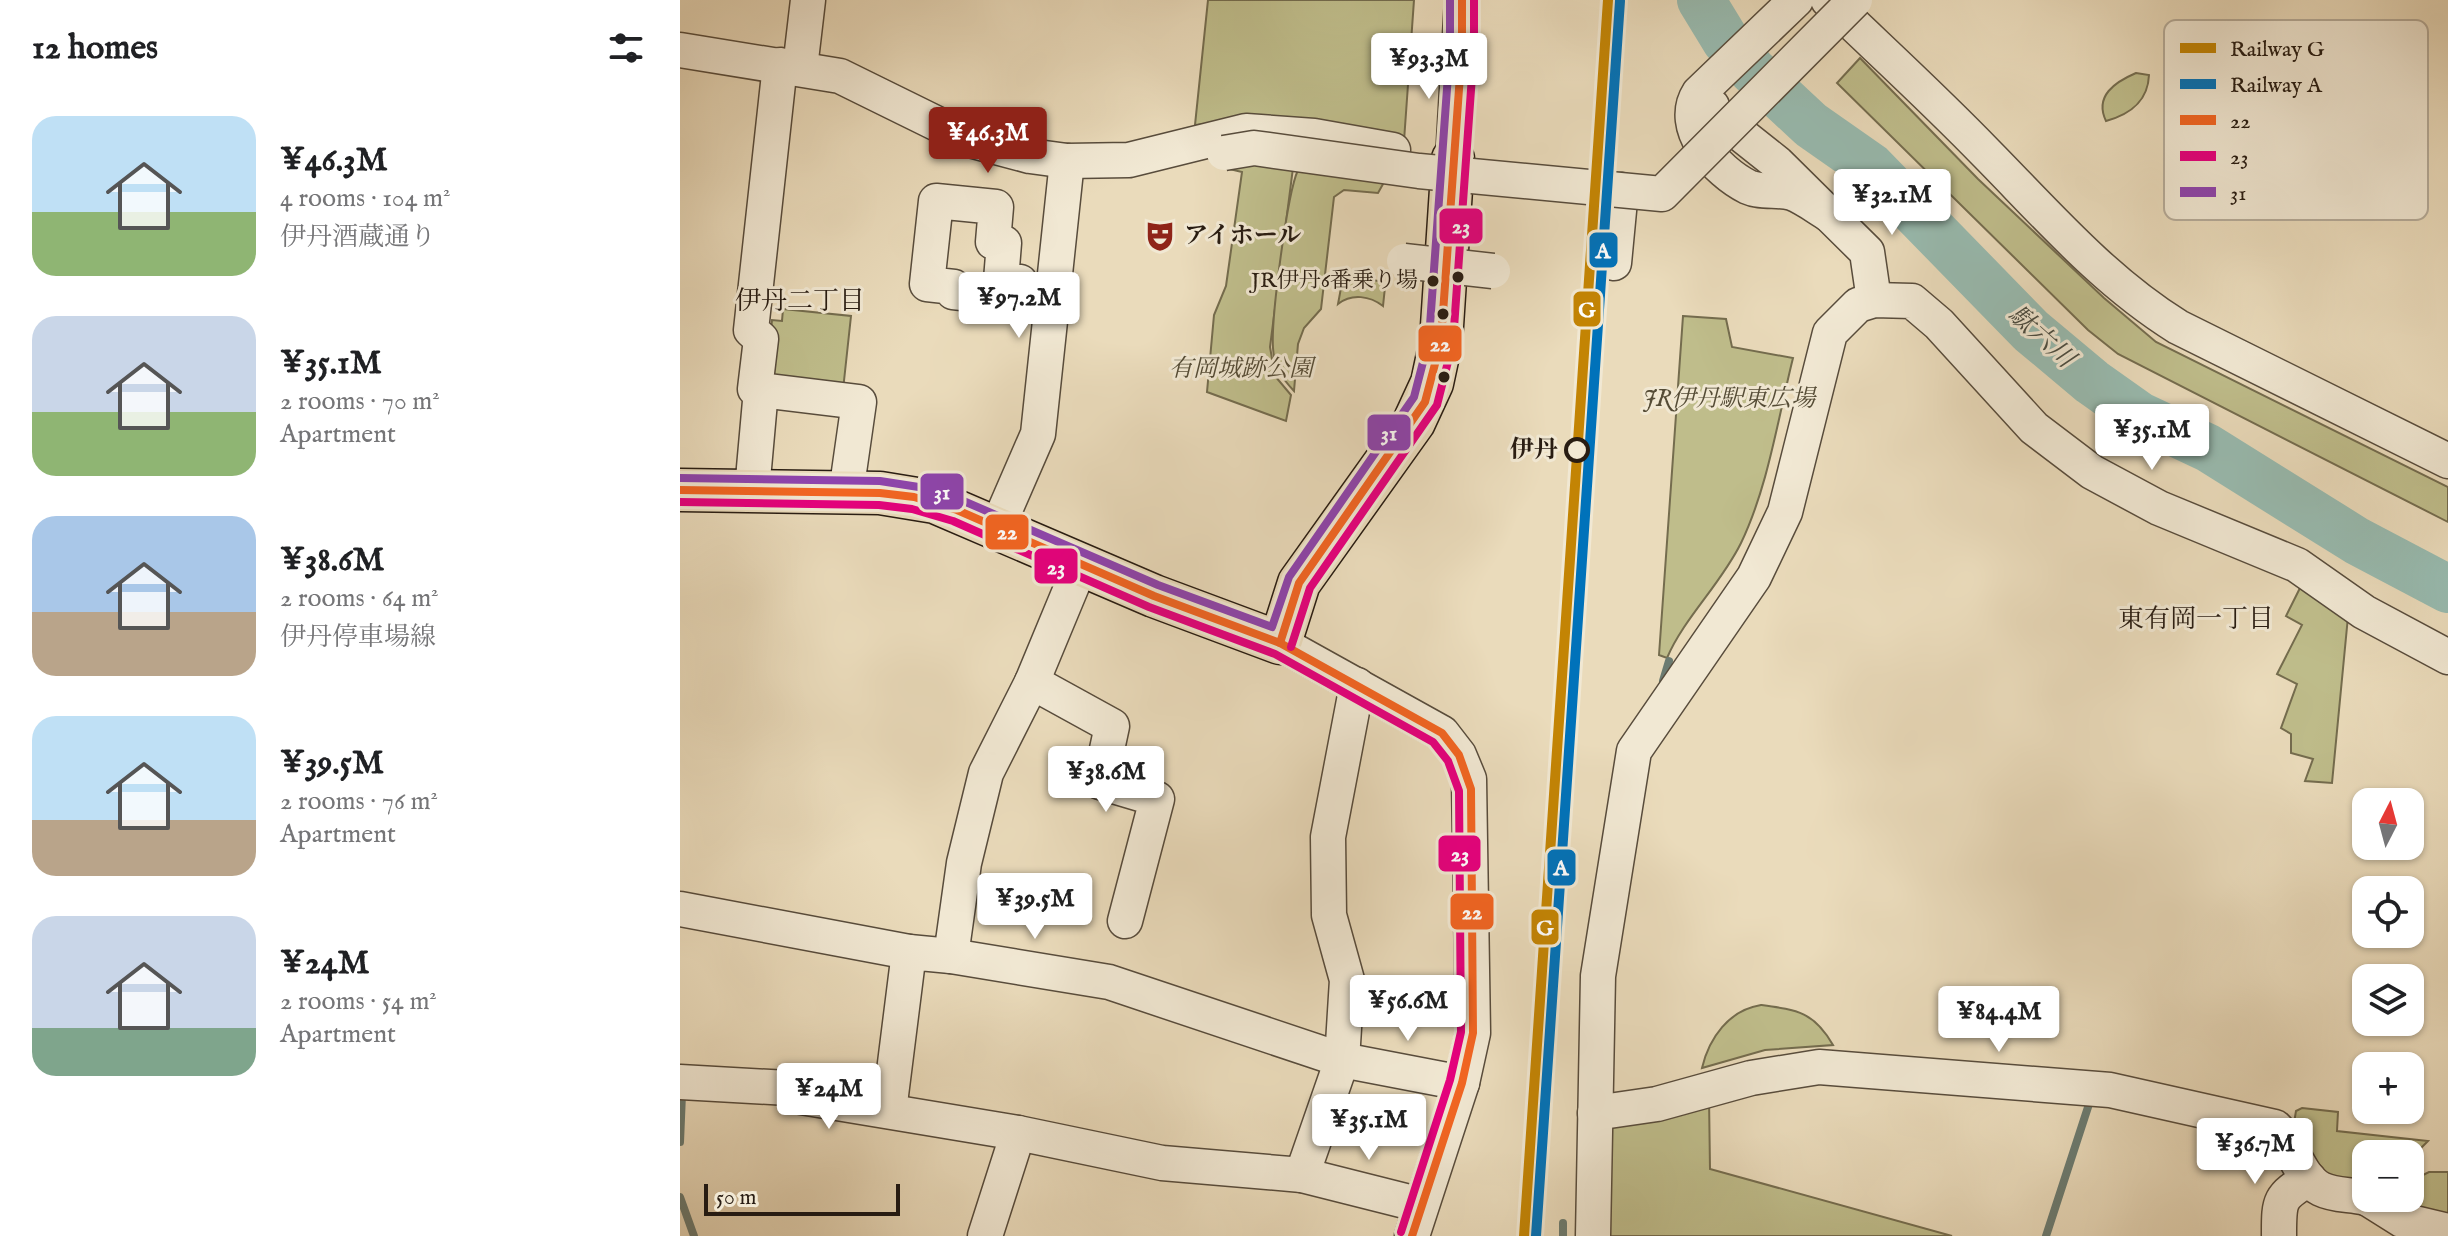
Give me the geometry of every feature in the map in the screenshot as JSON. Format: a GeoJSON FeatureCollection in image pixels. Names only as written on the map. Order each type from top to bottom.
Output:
{"type":"FeatureCollection","features":[{"type":"Feature","properties":{"kind":"main road"},"geometry":{"type":"LineString","coordinates":[[680,490],[914,497],[998,526],[1081,564],[1280,643],[1299,583],[1414,422],[1432,383],[1441,341],[1453,159]]}},
{"type":"Feature","properties":{"kind":"street"},"geometry":{"type":"LineString","coordinates":[[808,0],[790,66],[751,330],[761,339],[755,389],[859,402],[846,493]]}},
{"type":"Feature","properties":{"kind":"street"},"geometry":{"type":"LineString","coordinates":[[1453,159],[1462,47],[1462,0]]}},
{"type":"Feature","properties":{"kind":"street"},"geometry":{"type":"LineString","coordinates":[[1796,0],[1699,93],[1690,113],[1692,127],[1719,162],[1749,188],[1791,193],[1830,215]]}},
{"type":"Feature","properties":{"kind":"street"},"geometry":{"type":"LineString","coordinates":[[1828,0],[1958,124],[2100,269],[2147,308],[2178,327],[2448,461]]}},
{"type":"Feature","properties":{"kind":"street"},"geometry":{"type":"LineString","coordinates":[[1224,153],[1254,148],[1419,171],[1662,194],[1855,0]]}},
{"type":"Feature","properties":{"kind":"street"},"geometry":{"type":"LineString","coordinates":[[680,50],[840,76],[868,87],[943,129],[970,140],[1030,156],[1067,161],[1129,160],[1187,147],[1222,134],[1246,131],[1314,136],[1393,150]]}},
{"type":"Feature","properties":{"kind":"street"},"geometry":{"type":"LineString","coordinates":[[1715,80],[1711,104],[1714,113],[1763,150],[1867,252],[1874,300]]}},
{"type":"Feature","properties":{"kind":"street"},"geometry":{"type":"LineString","coordinates":[[1732,126],[1714,126],[1709,132],[1719,162],[1752,178],[1761,173],[1766,159],[1763,150]]}},
{"type":"Feature","properties":{"kind":"street"},"geometry":{"type":"LineString","coordinates":[[998,526],[1038,434],[1067,161]]}},
{"type":"Feature","properties":{"kind":"street"},"geometry":{"type":"LineString","coordinates":[[1614,263],[1621,190]]}},
{"type":"Feature","properties":{"kind":"street"},"geometry":{"type":"LineString","coordinates":[[1404,261],[1493,271]]}},
{"type":"Feature","properties":{"kind":"street"},"geometry":{"type":"LineString","coordinates":[[1593,1236],[1598,976],[1634,751],[1754,577],[1785,512],[1830,333],[1858,305],[1874,300],[1912,301],[1939,324],[2034,428],[2092,472],[2159,508],[2297,565],[2364,612],[2448,657]]}},
{"type":"Feature","properties":{"kind":"street"},"geometry":{"type":"LineString","coordinates":[[752,490],[761,390]]}},
{"type":"Feature","properties":{"kind":"street"},"geometry":{"type":"LineString","coordinates":[[951,956],[964,863],[986,773],[1032,682],[1081,564]]}},
{"type":"Feature","properties":{"kind":"street"},"geometry":{"type":"LineString","coordinates":[[680,1082],[788,1088],[801,1097],[1018,1133],[1162,1163],[1302,1175],[1416,1220],[1462,1083],[1473,1033],[1471,789],[1466,768],[1442,733],[1280,643]]}},
{"type":"Feature","properties":{"kind":"street"},"geometry":{"type":"LineString","coordinates":[[1032,682],[1112,726],[1100,782],[1157,799],[1125,921]]}},
{"type":"Feature","properties":{"kind":"street"},"geometry":{"type":"LineString","coordinates":[[1302,1175],[1342,1060],[1347,980],[1329,915],[1328,837],[1357,685]]}},
{"type":"Feature","properties":{"kind":"street"},"geometry":{"type":"LineString","coordinates":[[680,909],[909,952],[1109,982],[1342,1060],[1462,1083]]}},
{"type":"Feature","properties":{"kind":"street"},"geometry":{"type":"LineString","coordinates":[[889,1111],[909,952]]}},
{"type":"Feature","properties":{"kind":"street"},"geometry":{"type":"LineString","coordinates":[[1595,1113],[1657,1104],[1751,1078],[1819,1067],[2110,1090],[2275,1127],[2288,1139],[2309,1179],[2320,1189],[2352,1195]]}},
{"type":"Feature","properties":{"kind":"street"},"geometry":{"type":"LineString","coordinates":[[985,1236],[1018,1133]]}},
{"type":"Feature","properties":{"kind":"street"},"geometry":{"type":"LineString","coordinates":[[2279,1236],[2280,1202],[2284,1194],[2309,1179]]}},
{"type":"Feature","properties":{"kind":"street"},"geometry":{"type":"LineString","coordinates":[[2389,1212],[2402,1220],[2448,1231]]}},
{"type":"Feature","properties":{"kind":"green space"},"geometry":{"type":"Polygon","coordinates":[[[1208,0],[1414,0],[1404,141],[1229,122],[1195,125],[1208,0]]]}},
{"type":"Feature","properties":{"kind":"green space"},"geometry":{"type":"Polygon","coordinates":[[[1860,58],[1978,179],[2104,298],[2156,342],[2448,487],[2448,522],[2118,354],[2088,330],[1837,83],[1860,58]]]}},
{"type":"Feature","properties":{"kind":"green space"},"geometry":{"type":"Polygon","coordinates":[[[2136,73],[2149,75],[2142,99],[2123,115],[2106,121],[2103,112],[2105,97],[2114,86],[2136,73]]]}},
{"type":"Feature","properties":{"kind":"green space","name":"有岡城跡公園"},"geometry":{"type":"Polygon","coordinates":[[[1225,162],[1293,168],[1270,347],[1275,376],[1291,395],[1286,421],[1207,392],[1214,315],[1226,286],[1242,172],[1225,168],[1225,162]]]}},
{"type":"Feature","properties":{"kind":"green space"},"geometry":{"type":"Polygon","coordinates":[[[1298,170],[1380,180],[1383,184],[1378,193],[1344,190],[1334,197],[1321,309],[1304,328],[1298,344],[1294,391],[1277,366],[1273,333],[1285,229],[1298,170]]]}},
{"type":"Feature","properties":{"kind":"green space"},"geometry":{"type":"Polygon","coordinates":[[[1343,277],[1379,281],[1385,287],[1383,306],[1361,297],[1349,298],[1338,304],[1343,277]]]}},
{"type":"Feature","properties":{"kind":"green space"},"geometry":{"type":"Polygon","coordinates":[[[783,309],[851,316],[843,390],[766,382],[772,320],[782,321],[783,309]]]}},
{"type":"Feature","properties":{"kind":"green space","name":"JR伊丹駅東広場"},"geometry":{"type":"Polygon","coordinates":[[[1683,316],[1726,319],[1732,347],[1793,358],[1765,476],[1741,543],[1667,658],[1659,655],[1683,316]]]}},
{"type":"Feature","properties":{"kind":"green space"},"geometry":{"type":"Polygon","coordinates":[[[2304,580],[2349,606],[2332,783],[2305,781],[2313,759],[2291,753],[2291,734],[2281,728],[2297,684],[2277,674],[2302,625],[2286,616],[2304,580]]]}},
{"type":"Feature","properties":{"kind":"green space"},"geometry":{"type":"Polygon","coordinates":[[[1761,1005],[1804,1014],[1819,1026],[1833,1045],[1765,1050],[1702,1068],[1710,1046],[1722,1027],[1739,1013],[1761,1005]]]}},
{"type":"Feature","properties":{"kind":"green space"},"geometry":{"type":"Polygon","coordinates":[[[1709,1097],[1710,1169],[1952,1236],[1609,1236],[1606,1135],[1613,1119],[1709,1097]]]}},
{"type":"Feature","properties":{"kind":"green space"},"geometry":{"type":"Polygon","coordinates":[[[2302,1108],[2338,1112],[2337,1131],[2419,1140],[2352,1140],[2352,1184],[2326,1177],[2294,1123],[2296,1111],[2302,1108]]]}},
{"type":"Feature","properties":{"kind":"green space"},"geometry":{"type":"Polygon","coordinates":[[[2448,1172],[2448,1219],[2418,1215],[2418,1212],[2424,1212],[2424,1174],[2448,1172]]]}},
{"type":"Feature","properties":{"kind":"waterway","name":"駄六川"},"geometry":{"type":"LineString","coordinates":[[1701,0],[1726,41],[1753,71],[1811,125],[1871,167],[2031,331],[2092,382],[2140,416],[2208,448],[2357,541],[2448,589]]}},
{"type":"Feature","properties":{"kind":"waterway"},"geometry":{"type":"LineString","coordinates":[[1663,681],[1669,661]]}},
{"type":"Feature","properties":{"kind":"waterway"},"geometry":{"type":"LineString","coordinates":[[680,1142],[682,1094]]}},
{"type":"Feature","properties":{"kind":"waterway"},"geometry":{"type":"LineString","coordinates":[[2046,1236],[2090,1101]]}},
{"type":"Feature","properties":{"kind":"waterway"},"geometry":{"type":"LineString","coordinates":[[680,1197],[694,1236]]}},
{"type":"Feature","properties":{"kind":"waterway"},"geometry":{"type":"LineString","coordinates":[[1563,1223],[1563,1236]]}},
{"type":"Feature","properties":{"kind":"rail line","name":"G"},"geometry":{"type":"LineString","coordinates":[[1524,1236],[1608,0]]}},
{"type":"Feature","properties":{"kind":"rail line","name":"A"},"geometry":{"type":"LineString","coordinates":[[1536,1236],[1620,1]]}},
{"type":"Feature","properties":{"kind":"transit line","name":"31"},"geometry":{"type":"LineString","coordinates":[[680,478],[880,481],[938,490],[1158,585],[1272,627],[1289,577],[1414,397],[1429,339],[1450,47],[1450,0]]}},
{"type":"Feature","properties":{"kind":"transit line","name":"22"},"geometry":{"type":"LineString","coordinates":[[1280,643],[1299,583],[1425,402],[1441,341],[1462,47],[1462,0]]}},
{"type":"Feature","properties":{"kind":"transit line","name":"23"},"geometry":{"type":"LineString","coordinates":[[1291,647],[1310,588],[1437,405],[1453,342],[1474,48],[1474,0]]}},
{"type":"Feature","properties":{"kind":"transit line","name":"22"},"geometry":{"type":"LineString","coordinates":[[680,490],[880,493],[914,497],[957,510],[1154,596],[1280,643],[1442,733],[1459,755],[1471,789],[1473,1033],[1462,1083],[1412,1236]]}},
{"type":"Feature","properties":{"kind":"transit line","name":"23"},"geometry":{"type":"LineString","coordinates":[[680,502],[879,505],[912,509],[953,521],[1149,607],[1275,654],[1433,742],[1448,761],[1459,791],[1461,1032],[1450,1080],[1401,1232]]}},
{"type":"Feature","properties":{"kind":"place","name":"アイホール"},"geometry":{"type":"Point","coordinates":[1160,236]}},
{"type":"Feature","properties":{"kind":"place","name":"JR伊丹6番乗り場"},"geometry":{"type":"Point","coordinates":[1433,281]}},
{"type":"Feature","properties":{"kind":"place","name":"伊丹"},"geometry":{"type":"Point","coordinates":[1577,450]}},
{"type":"Feature","properties":{"kind":"district","name":"伊丹二丁目"},"geometry":{"type":"Point","coordinates":[800,301]}},
{"type":"Feature","properties":{"kind":"district","name":"東有岡一丁目"},"geometry":{"type":"Point","coordinates":[2196,619]}}]}
